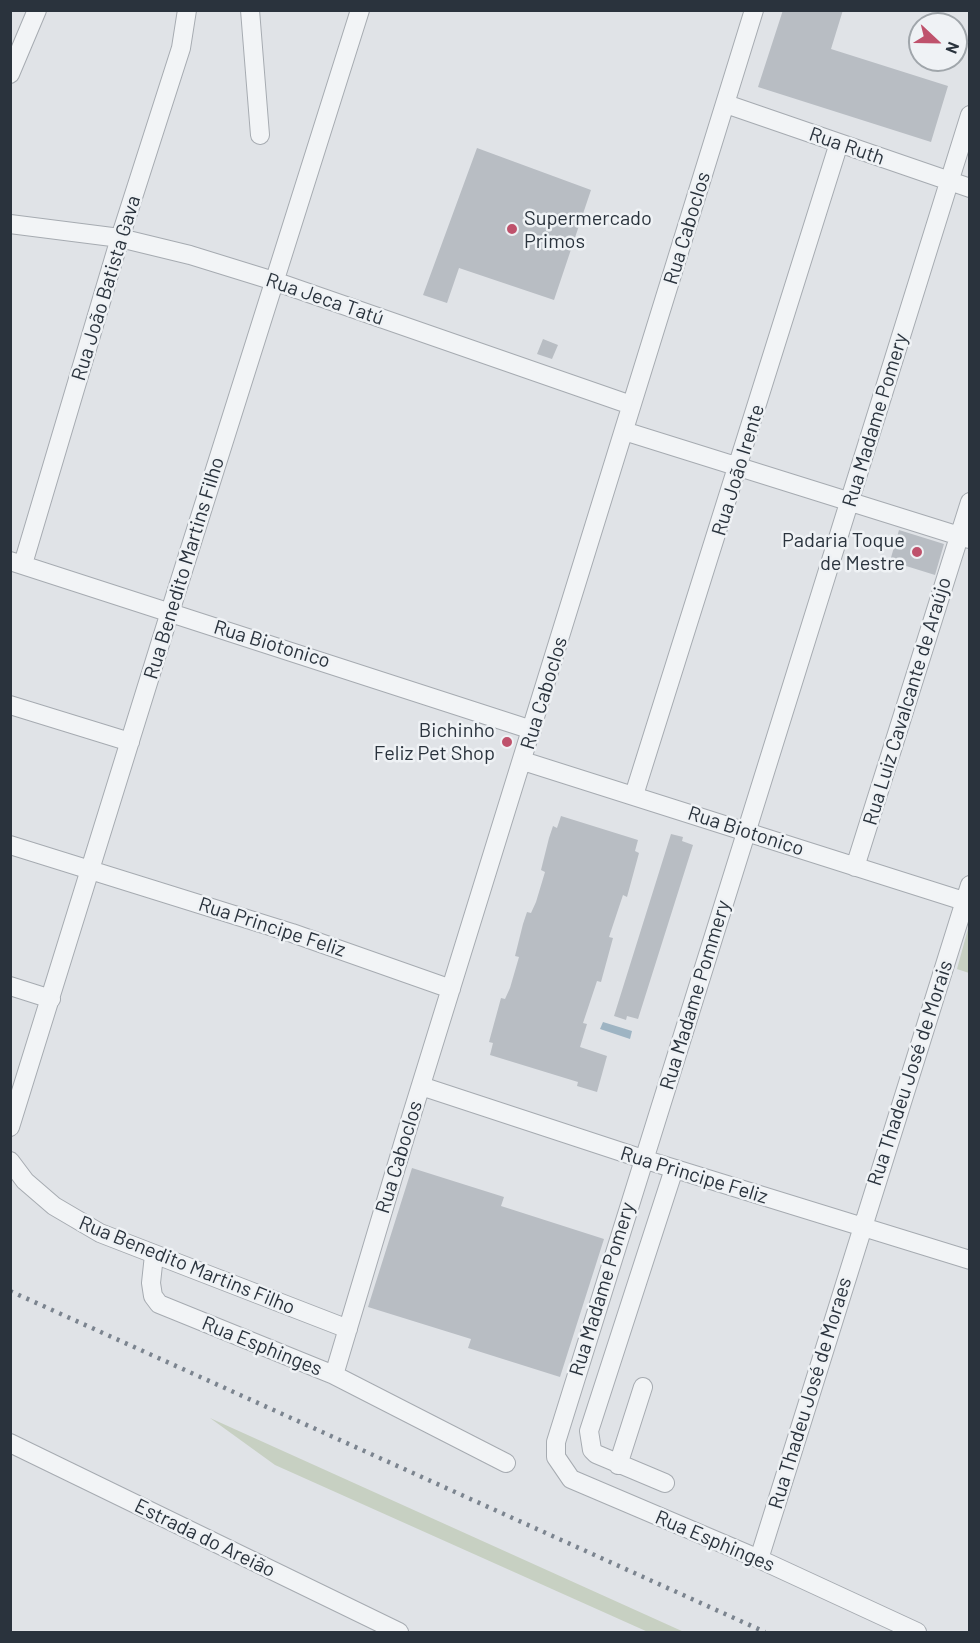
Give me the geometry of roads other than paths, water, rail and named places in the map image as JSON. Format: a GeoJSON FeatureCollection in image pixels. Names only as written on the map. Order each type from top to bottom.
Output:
{"type":"FeatureCollection","features":[{"type":"Feature","properties":{"kind":"street"},"geometry":{"type":"LineString","coordinates":[[10,75],[37,10]]}},
{"type":"Feature","properties":{"kind":"street","name":"Rua João Batista Gava"},"geometry":{"type":"LineString","coordinates":[[17,562],[181,48],[187,10]]}},
{"type":"Feature","properties":{"kind":"street"},"geometry":{"type":"LineString","coordinates":[[250,10],[260,135]]}},
{"type":"Feature","properties":{"kind":"street","name":"Rua Benedito Martins Filho"},"geometry":{"type":"LineString","coordinates":[[11,1124],[360,10]]}},
{"type":"Feature","properties":{"kind":"street","name":"Rua Caboclos"},"geometry":{"type":"LineString","coordinates":[[334,1375],[421,1086],[754,10]]}},
{"type":"Feature","properties":{"kind":"street","name":"Rua Ruth"},"geometry":{"type":"LineString","coordinates":[[726,104],[969,188]]}},
{"type":"Feature","properties":{"kind":"street"},"geometry":{"type":"LineString","coordinates":[[948,181],[969,116]]}},
{"type":"Feature","properties":{"kind":"street","name":"Rua João Irente"},"geometry":{"type":"LineString","coordinates":[[634,795],[839,143]]}},
{"type":"Feature","properties":{"kind":"street","name":"Rua Madame Pomery"},"geometry":{"type":"LineString","coordinates":[[746,831],[948,181]]}},
{"type":"Feature","properties":{"kind":"street","name":"Rua Jeca Tatú"},"geometry":{"type":"LineString","coordinates":[[10,224],[120,238],[274,281],[631,405]]}},
{"type":"Feature","properties":{"kind":"street"},"geometry":{"type":"LineString","coordinates":[[624,431],[964,538]]}},
{"type":"Feature","properties":{"kind":"street","name":"Rua Luiz Cavalcante de Araújo"},"geometry":{"type":"LineString","coordinates":[[855,867],[964,538],[969,502]]}},
{"type":"Feature","properties":{"kind":"street","name":"Rua Biotonico"},"geometry":{"type":"LineString","coordinates":[[17,562],[532,730]]}},
{"type":"Feature","properties":{"kind":"street"},"geometry":{"type":"LineString","coordinates":[[10,705],[130,742]]}},
{"type":"Feature","properties":{"kind":"street","name":"Rua Biotonico"},"geometry":{"type":"LineString","coordinates":[[523,761],[855,867],[968,897]]}},
{"type":"Feature","properties":{"kind":"street","name":"Rua Madame Pommery"},"geometry":{"type":"LineString","coordinates":[[643,1159],[746,831]]}},
{"type":"Feature","properties":{"kind":"street","name":"Rua Principe Feliz"},"geometry":{"type":"LineString","coordinates":[[10,845],[292,933],[451,989]]}},
{"type":"Feature","properties":{"kind":"street","name":"Rua Thadeu José de Morais"},"geometry":{"type":"LineString","coordinates":[[861,1227],[968,897]]}},
{"type":"Feature","properties":{"kind":"street"},"geometry":{"type":"LineString","coordinates":[[10,986],[51,999]]}},
{"type":"Feature","properties":{"kind":"street","name":"Rua Principe Feliz"},"geometry":{"type":"LineString","coordinates":[[421,1086],[674,1169],[969,1260]]}},
{"type":"Feature","properties":{"kind":"street","name":"Rua Madame Pomery"},"geometry":{"type":"LineString","coordinates":[[562,1419],[643,1159]]}},
{"type":"Feature","properties":{"kind":"street","name":"Rua Benedito Martins Filho"},"geometry":{"type":"LineString","coordinates":[[10,1161],[25,1180],[54,1206],[100,1233],[348,1329]]}},
{"type":"Feature","properties":{"kind":"street"},"geometry":{"type":"LineString","coordinates":[[665,1483],[618,1465],[592,1450],[589,1431],[674,1169]]}},
{"type":"Feature","properties":{"kind":"street","name":"Rua Thadeu José de Moraes"},"geometry":{"type":"LineString","coordinates":[[759,1559],[861,1227]]}},
{"type":"Feature","properties":{"kind":"street","name":"Rua Esphinges"},"geometry":{"type":"LineString","coordinates":[[154,1255],[153,1296],[159,1304],[334,1375],[506,1463]]}},
{"type":"Feature","properties":{"kind":"street"},"geometry":{"type":"LineString","coordinates":[[618,1465],[643,1387]]}},
{"type":"Feature","properties":{"kind":"street","name":"Rua Esphinges"},"geometry":{"type":"LineString","coordinates":[[562,1419],[556,1442],[556,1457],[571,1479],[759,1559],[917,1632]]}},
{"type":"Feature","properties":{"kind":"street","name":"Estrada do Areião"},"geometry":{"type":"LineString","coordinates":[[10,1443],[399,1632]]}},
{"type":"Feature","properties":{"kind":"water"},"geometry":{"type":"Polygon","coordinates":[[[603,1022],[632,1031],[630,1039],[600,1029],[603,1022]]]}},
{"type":"Feature","properties":{"kind":"railway"},"geometry":{"type":"LineString","coordinates":[[10,1291],[765,1632]]}},
{"type":"Feature","properties":{"kind":"place","name":"Supermercado Primos"},"geometry":{"type":"Point","coordinates":[512,229]}},
{"type":"Feature","properties":{"kind":"place","name":"Padaria Toque de Mestre"},"geometry":{"type":"Point","coordinates":[917,552]}},
{"type":"Feature","properties":{"kind":"place","name":"Bichinho Feliz Pet Shop"},"geometry":{"type":"Point","coordinates":[507,742]}}]}
